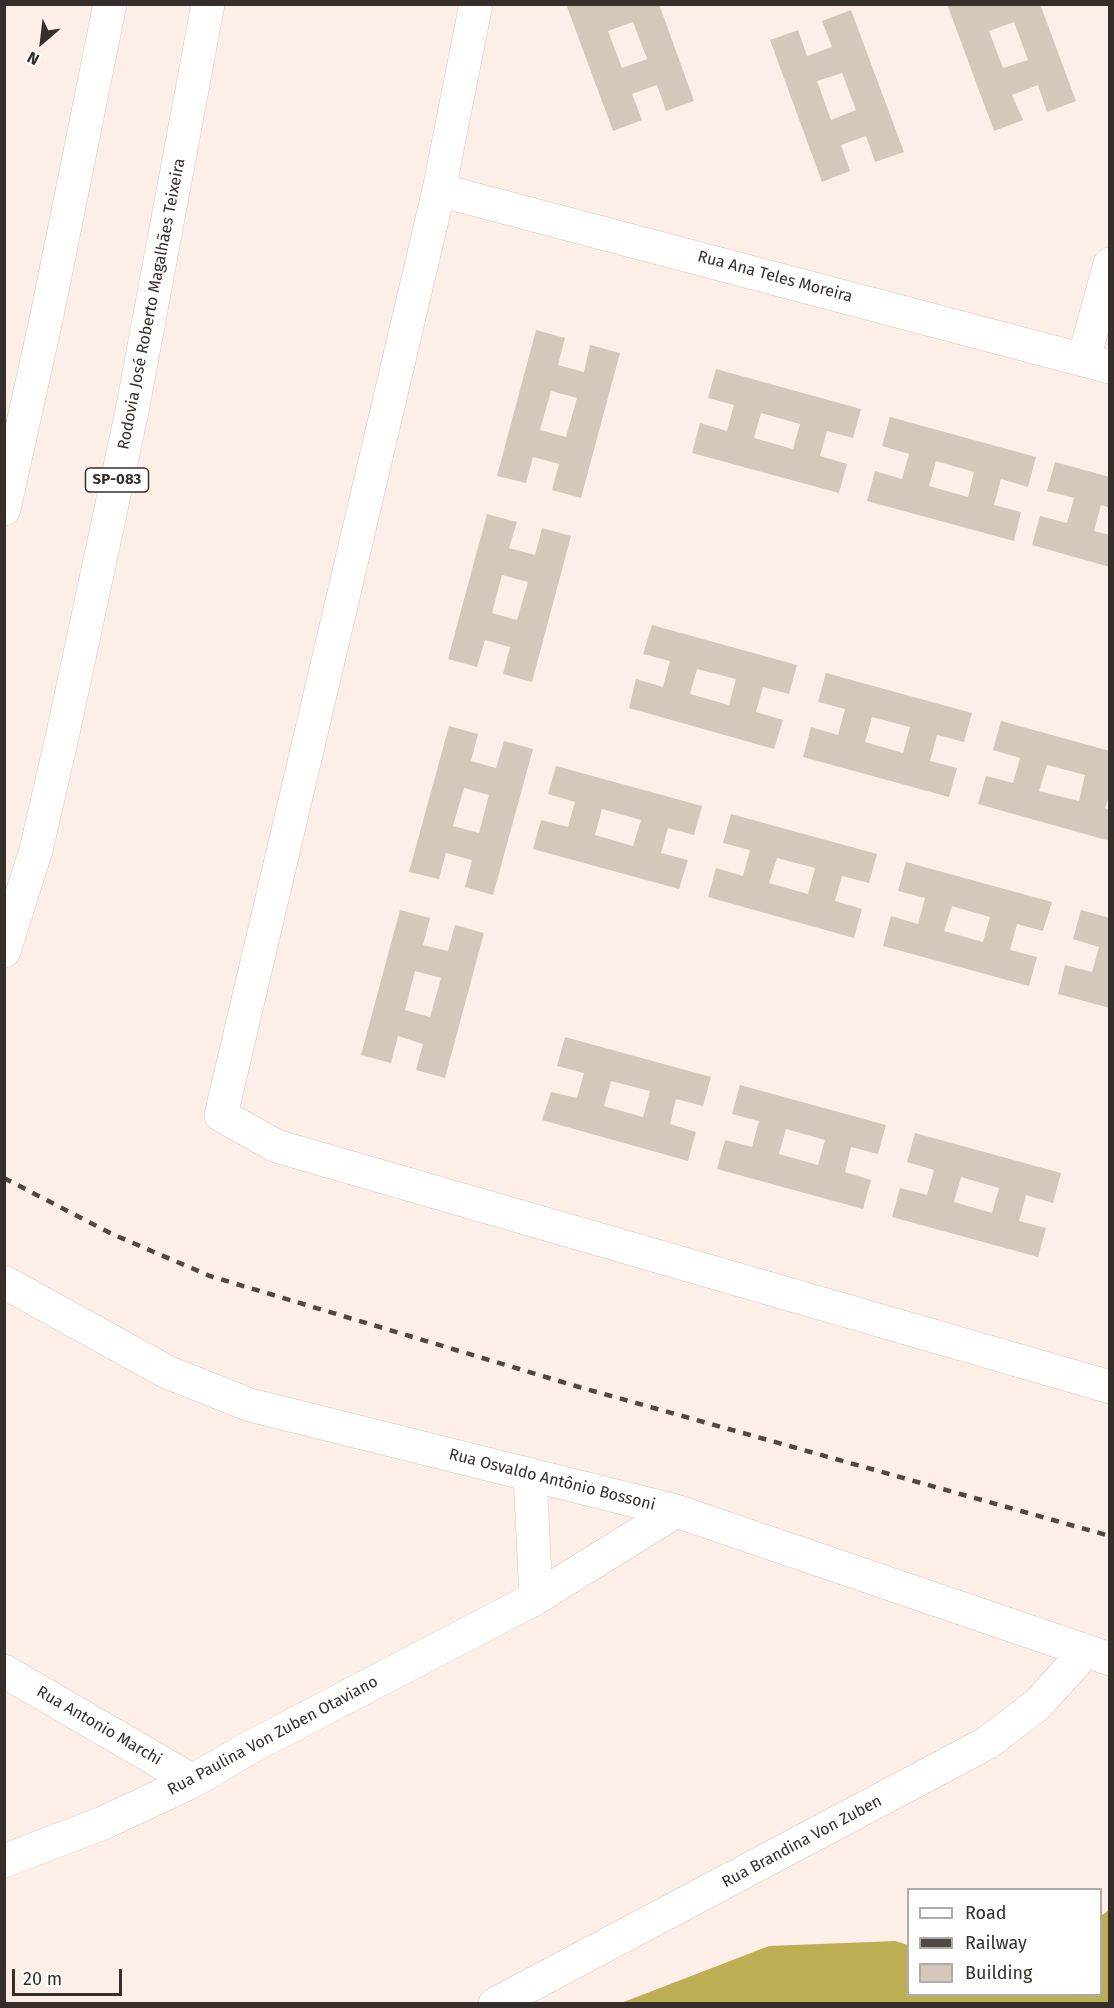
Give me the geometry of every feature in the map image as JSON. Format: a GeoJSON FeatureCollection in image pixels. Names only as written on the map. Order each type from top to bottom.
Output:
{"type":"FeatureCollection","features":[{"type":"Feature","properties":{"kind":"main road"},"geometry":{"type":"LineString","coordinates":[[4,509],[46,320],[110,4]]}},
{"type":"Feature","properties":{"kind":"main road","name":"Rodovia José Roberto Magalhães Teixeira"},"geometry":{"type":"LineString","coordinates":[[4,951],[36,850],[132,411],[208,4]]}},
{"type":"Feature","properties":{"kind":"main road"},"geometry":{"type":"LineString","coordinates":[[476,4],[439,190],[221,1115],[276,1146],[1110,1387]]}},
{"type":"Feature","properties":{"kind":"main road","name":"Rua Ana Teles Moreira"},"geometry":{"type":"LineString","coordinates":[[439,190],[1097,363]]}},
{"type":"Feature","properties":{"kind":"main road"},"geometry":{"type":"LineString","coordinates":[[1097,363],[1110,264]]}},
{"type":"Feature","properties":{"kind":"main road","name":"Rua Osvaldo Antônio Bossoni"},"geometry":{"type":"LineString","coordinates":[[4,1282],[167,1372],[250,1405],[676,1511],[1098,1655]]}},
{"type":"Feature","properties":{"kind":"main road"},"geometry":{"type":"LineString","coordinates":[[530,1476],[536,1598]]}},
{"type":"Feature","properties":{"kind":"main road","name":"Rua Paulina Von Zuben Otaviano"},"geometry":{"type":"LineString","coordinates":[[4,1861],[103,1823],[193,1781],[245,1750],[536,1598],[676,1511]]}},
{"type":"Feature","properties":{"kind":"main road","name":"Rua Brandina Von Zuben"},"geometry":{"type":"LineString","coordinates":[[495,2004],[987,1743],[1098,1655]]}},
{"type":"Feature","properties":{"kind":"main road","name":"Rua Antonio Marchi"},"geometry":{"type":"LineString","coordinates":[[4,1671],[193,1781]]}},
{"type":"Feature","properties":{"kind":"shaded area"},"geometry":{"type":"Polygon","coordinates":[[[1109,1910],[1109,2003],[621,2003],[769,1946],[895,1941],[907,1945],[907,1996],[1102,1996],[1102,1915],[1109,1910]]]}},
{"type":"Feature","properties":{"kind":"building"},"geometry":{"type":"Polygon","coordinates":[[[566,4],[659,4],[694,101],[666,111],[657,85],[632,94],[642,120],[613,131],[566,4]],[[633,22],[608,31],[622,68],[647,59],[633,22]]]}},
{"type":"Feature","properties":{"kind":"building"},"geometry":{"type":"Polygon","coordinates":[[[947,4],[1040,4],[1076,101],[1047,112],[1038,85],[1012,95],[1023,120],[994,131],[947,4]],[[1014,22],[989,31],[1003,68],[1028,60],[1014,22]]]}},
{"type":"Feature","properties":{"kind":"building"},"geometry":{"type":"Polygon","coordinates":[[[851,10],[904,152],[875,162],[866,136],[841,145],[850,171],[822,182],[770,40],[798,30],[807,56],[832,47],[822,21],[851,10]],[[842,73],[817,81],[831,120],[856,110],[842,73]]]}},
{"type":"Feature","properties":{"kind":"building"},"geometry":{"type":"Polygon","coordinates":[[[536,330],[565,338],[558,365],[584,372],[590,345],[620,353],[581,498],[552,490],[559,464],[533,457],[526,483],[497,476],[536,330]],[[551,391],[540,430],[566,437],[577,398],[551,391]]]}},
{"type":"Feature","properties":{"kind":"building"},"geometry":{"type":"Polygon","coordinates":[[[716,369],[861,409],[853,438],[827,431],[820,456],[847,464],[839,493],[692,453],[700,423],[727,431],[734,405],[708,398],[716,369]],[[761,413],[754,438],[793,449],[800,424],[761,413]]]}},
{"type":"Feature","properties":{"kind":"building"},"geometry":{"type":"Polygon","coordinates":[[[890,417],[1036,457],[1028,487],[1001,479],[994,505],[1021,512],[1014,541],[867,501],[875,471],[902,479],[909,454],[882,446],[890,417]],[[936,461],[929,486],[968,497],[974,472],[936,461]]]}},
{"type":"Feature","properties":{"kind":"building"},"geometry":{"type":"Polygon","coordinates":[[[1055,462],[1110,477],[1110,508],[1101,505],[1094,531],[1110,535],[1110,567],[1032,545],[1040,516],[1067,523],[1074,498],[1047,491],[1055,462]]]}},
{"type":"Feature","properties":{"kind":"building"},"geometry":{"type":"Polygon","coordinates":[[[487,514],[517,522],[509,548],[535,555],[542,528],[571,536],[532,682],[503,674],[510,647],[485,640],[477,667],[448,659],[487,514]],[[502,575],[492,613],[517,620],[528,582],[502,575]]]}},
{"type":"Feature","properties":{"kind":"building"},"geometry":{"type":"Polygon","coordinates":[[[652,625],[797,665],[789,694],[763,687],[756,712],[783,720],[774,749],[629,708],[636,679],[663,687],[670,661],[643,654],[652,625]],[[697,669],[690,694],[729,705],[736,679],[697,669]]]}},
{"type":"Feature","properties":{"kind":"building"},"geometry":{"type":"Polygon","coordinates":[[[826,673],[972,713],[964,742],[937,735],[930,761],[957,768],[949,797],[803,757],[811,727],[838,735],[845,709],[818,702],[826,673]],[[872,717],[865,742],[903,753],[910,727],[872,717]]]}},
{"type":"Feature","properties":{"kind":"building"},"geometry":{"type":"Polygon","coordinates":[[[1001,721],[1110,751],[1110,793],[1105,808],[1110,810],[1110,841],[978,804],[986,776],[1013,783],[1020,758],[993,750],[1001,721]],[[1047,765],[1039,791],[1079,801],[1085,775],[1047,765]]]}},
{"type":"Feature","properties":{"kind":"building"},"geometry":{"type":"Polygon","coordinates":[[[449,726],[478,734],[471,761],[496,768],[504,741],[533,749],[493,895],[465,887],[472,860],[446,853],[439,879],[409,872],[449,726]],[[464,788],[453,826],[479,833],[489,795],[464,788]]]}},
{"type":"Feature","properties":{"kind":"building"},"geometry":{"type":"Polygon","coordinates":[[[556,766],[702,806],[694,835],[668,828],[661,853],[688,860],[679,889],[533,849],[541,820],[568,827],[575,802],[548,794],[556,766]],[[602,809],[595,835],[633,846],[641,820],[602,809]]]}},
{"type":"Feature","properties":{"kind":"building"},"geometry":{"type":"Polygon","coordinates":[[[731,814],[877,854],[869,883],[842,876],[835,901],[862,909],[854,938],[708,897],[716,868],[743,876],[750,850],[723,843],[731,814]],[[777,858],[769,883],[808,894],[815,868],[777,858]]]}},
{"type":"Feature","properties":{"kind":"building"},"geometry":{"type":"Polygon","coordinates":[[[906,862],[1052,902],[1043,931],[1017,924],[1010,950],[1037,957],[1029,986],[883,946],[891,916],[918,924],[925,898],[898,891],[906,862]],[[952,906],[944,931],[983,942],[990,917],[952,906]]]}},
{"type":"Feature","properties":{"kind":"building"},"geometry":{"type":"Polygon","coordinates":[[[400,910],[430,918],[423,945],[448,951],[455,925],[484,933],[445,1078],[416,1070],[423,1044],[398,1036],[391,1063],[361,1055],[400,910]],[[415,971],[405,1010],[430,1017],[441,978],[415,971]]]}},
{"type":"Feature","properties":{"kind":"building"},"geometry":{"type":"Polygon","coordinates":[[[1081,910],[1110,918],[1110,1008],[1058,994],[1065,965],[1092,972],[1099,947],[1073,939],[1081,910]]]}},
{"type":"Feature","properties":{"kind":"building"},"geometry":{"type":"Polygon","coordinates":[[[565,1037],[711,1077],[703,1106],[676,1099],[670,1124],[696,1132],[688,1161],[542,1120],[551,1092],[577,1098],[584,1073],[557,1066],[565,1037]],[[611,1081],[604,1106],[643,1117],[650,1091],[611,1081]]]}},
{"type":"Feature","properties":{"kind":"building"},"geometry":{"type":"Polygon","coordinates":[[[740,1085],[886,1125],[878,1154],[851,1147],[845,1172],[871,1180],[863,1209],[717,1169],[725,1140],[752,1147],[759,1121],[732,1114],[740,1085]],[[786,1129],[779,1154],[818,1165],[825,1140],[786,1129]]]}},
{"type":"Feature","properties":{"kind":"building"},"geometry":{"type":"Polygon","coordinates":[[[915,1133],[1061,1173],[1053,1203],[1026,1195],[1019,1221],[1046,1228],[1038,1257],[892,1217],[900,1188],[927,1195],[934,1170],[907,1162],[915,1133]],[[961,1177],[954,1202],[992,1213],[999,1188],[961,1177]]]}},
{"type":"Feature","properties":{"kind":"railway"},"geometry":{"type":"LineString","coordinates":[[4,1178],[112,1234],[210,1276],[579,1387],[1110,1536]]}}]}
